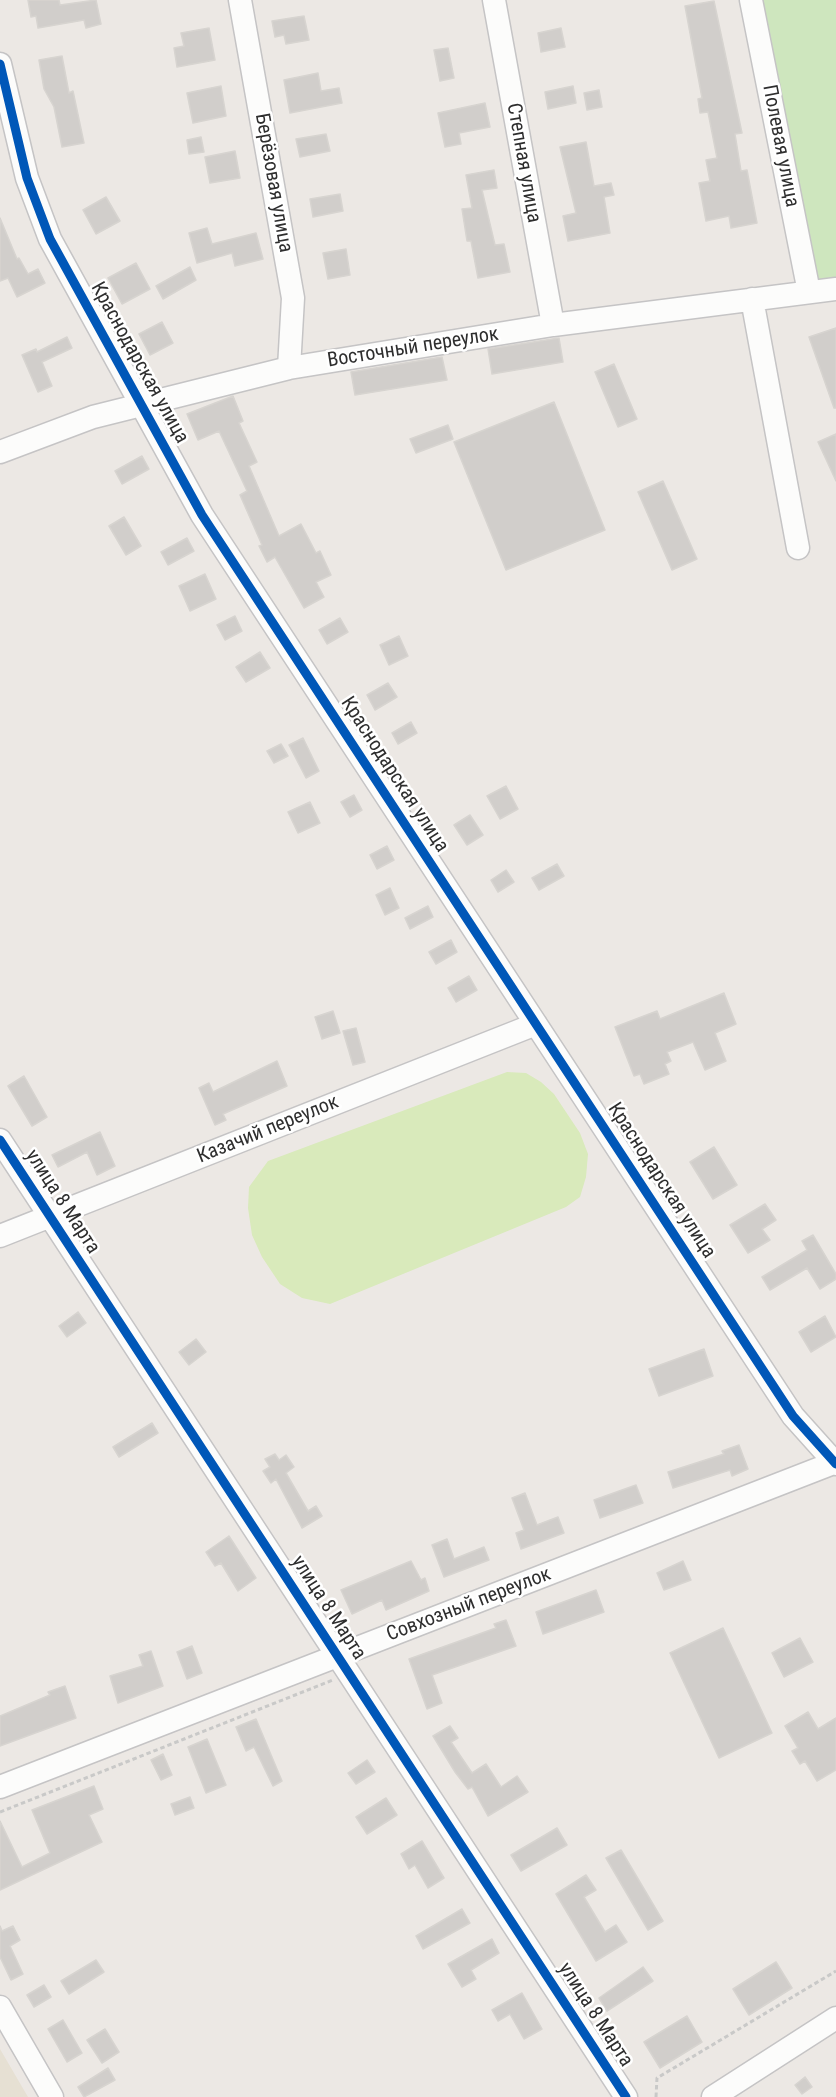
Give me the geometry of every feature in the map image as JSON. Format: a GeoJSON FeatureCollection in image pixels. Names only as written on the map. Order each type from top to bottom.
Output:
{"type":"FeatureCollection","features":[{"type":"Feature","properties":{"kind":"street","name":"Берёзовая улица"},"geometry":{"type":"LineString","coordinates":[[240,0],[293,298],[289,368]]}},
{"type":"Feature","properties":{"kind":"street","name":"Степная улица"},"geometry":{"type":"LineString","coordinates":[[494,0],[553,325]]}},
{"type":"Feature","properties":{"kind":"street","name":"Полевая улица"},"geometry":{"type":"LineString","coordinates":[[751,0],[809,292]]}},
{"type":"Feature","properties":{"kind":"street","name":"Краснодарская улица"},"geometry":{"type":"LineString","coordinates":[[0,64],[27,178],[50,239],[202,515],[793,1416],[836,1463]]}},
{"type":"Feature","properties":{"kind":"street","name":"Восточный переулок"},"geometry":{"type":"LineString","coordinates":[[0,452],[93,417],[289,368],[553,325],[836,289]]}},
{"type":"Feature","properties":{"kind":"street"},"geometry":{"type":"LineString","coordinates":[[752,299],[798,548]]}},
{"type":"Feature","properties":{"kind":"street","name":"Казачий переулок"},"geometry":{"type":"LineString","coordinates":[[0,1236],[536,1024]]}},
{"type":"Feature","properties":{"kind":"street","name":"улица 8 Марта"},"geometry":{"type":"LineString","coordinates":[[0,1140],[626,2097]]}},
{"type":"Feature","properties":{"kind":"street","name":"Совхозный переулок"},"geometry":{"type":"LineString","coordinates":[[0,1787],[344,1665],[836,1463]]}},
{"type":"Feature","properties":{"kind":"street"},"geometry":{"type":"LineString","coordinates":[[0,2007],[52,2097]]}},
{"type":"Feature","properties":{"kind":"street"},"geometry":{"type":"LineString","coordinates":[[713,2097],[836,2018]]}},
{"type":"Feature","properties":{"kind":"path"},"geometry":{"type":"LineString","coordinates":[[0,1812],[344,1665]]}},
{"type":"Feature","properties":{"kind":"path"},"geometry":{"type":"LineString","coordinates":[[656,2097],[657,2078],[836,1971]]}},
{"type":"Feature","properties":{"kind":"shaded area"},"geometry":{"type":"Polygon","coordinates":[[[0,2049],[28,2097],[0,2097],[0,2049]]]}},
{"type":"Feature","properties":{"kind":"green space"},"geometry":{"type":"Polygon","coordinates":[[[759,0],[836,0],[836,278],[819,280],[811,272],[759,0]]]}},
{"type":"Feature","properties":{"kind":"green space"},"geometry":{"type":"Polygon","coordinates":[[[507,1072],[526,1073],[541,1082],[554,1094],[580,1133],[588,1154],[586,1177],[580,1197],[566,1207],[330,1304],[302,1298],[280,1284],[262,1257],[252,1235],[248,1208],[249,1187],[268,1161],[507,1072]]]}},
{"type":"Feature","properties":{"kind":"building"},"geometry":{"type":"Polygon","coordinates":[[[28,0],[59,0],[60,5],[96,0],[101,24],[86,28],[84,20],[38,28],[36,16],[31,17],[28,0]]]}},
{"type":"Feature","properties":{"kind":"building"},"geometry":{"type":"Polygon","coordinates":[[[714,1],[742,133],[735,134],[741,171],[747,170],[757,223],[731,228],[729,216],[706,221],[699,183],[710,181],[706,160],[717,158],[708,112],[700,113],[698,99],[702,98],[685,6],[714,1]]]}},
{"type":"Feature","properties":{"kind":"building"},"geometry":{"type":"Polygon","coordinates":[[[304,16],[309,40],[286,44],[284,35],[275,37],[272,21],[304,16]]]}},
{"type":"Feature","properties":{"kind":"building"},"geometry":{"type":"Polygon","coordinates":[[[209,28],[215,60],[177,67],[174,48],[184,46],[181,33],[209,28]]]}},
{"type":"Feature","properties":{"kind":"building"},"geometry":{"type":"Polygon","coordinates":[[[561,28],[565,47],[541,52],[538,33],[561,28]]]}},
{"type":"Feature","properties":{"kind":"building"},"geometry":{"type":"Polygon","coordinates":[[[448,48],[454,78],[440,81],[434,50],[448,48]]]}},
{"type":"Feature","properties":{"kind":"building"},"geometry":{"type":"Polygon","coordinates":[[[62,56],[69,93],[73,91],[84,143],[62,147],[54,107],[44,89],[39,60],[62,56]]]}},
{"type":"Feature","properties":{"kind":"building"},"geometry":{"type":"Polygon","coordinates":[[[318,73],[321,91],[339,88],[342,103],[290,113],[284,80],[318,73]]]}},
{"type":"Feature","properties":{"kind":"building"},"geometry":{"type":"Polygon","coordinates":[[[221,86],[226,116],[193,123],[187,93],[221,86]]]}},
{"type":"Feature","properties":{"kind":"building"},"geometry":{"type":"Polygon","coordinates":[[[573,86],[576,103],[548,109],[545,92],[573,86]]]}},
{"type":"Feature","properties":{"kind":"building"},"geometry":{"type":"Polygon","coordinates":[[[599,90],[602,107],[587,110],[584,93],[599,90]]]}},
{"type":"Feature","properties":{"kind":"building"},"geometry":{"type":"Polygon","coordinates":[[[485,103],[490,127],[459,133],[461,144],[445,147],[438,113],[485,103]]]}},
{"type":"Feature","properties":{"kind":"building"},"geometry":{"type":"Polygon","coordinates":[[[326,134],[330,151],[300,157],[296,139],[326,134]]]}},
{"type":"Feature","properties":{"kind":"building"},"geometry":{"type":"Polygon","coordinates":[[[201,137],[204,152],[189,154],[187,140],[201,137]]]}},
{"type":"Feature","properties":{"kind":"building"},"geometry":{"type":"Polygon","coordinates":[[[586,142],[594,186],[611,183],[614,195],[604,197],[610,233],[568,241],[563,216],[576,213],[560,147],[586,142]]]}},
{"type":"Feature","properties":{"kind":"building"},"geometry":{"type":"Polygon","coordinates":[[[235,151],[240,178],[210,183],[205,157],[235,151]]]}},
{"type":"Feature","properties":{"kind":"building"},"geometry":{"type":"Polygon","coordinates":[[[494,170],[497,188],[482,190],[495,245],[504,244],[510,272],[478,278],[471,241],[467,241],[462,209],[472,208],[466,175],[494,170]]]}},
{"type":"Feature","properties":{"kind":"building"},"geometry":{"type":"Polygon","coordinates":[[[340,194],[343,211],[313,217],[310,199],[340,194]]]}},
{"type":"Feature","properties":{"kind":"building"},"geometry":{"type":"Polygon","coordinates":[[[106,197],[120,221],[96,234],[83,210],[106,197]]]}},
{"type":"Feature","properties":{"kind":"building"},"geometry":{"type":"Polygon","coordinates":[[[0,218],[17,259],[19,258],[28,274],[38,269],[45,283],[17,297],[8,278],[0,281],[0,218]]]}},
{"type":"Feature","properties":{"kind":"building"},"geometry":{"type":"Polygon","coordinates":[[[207,228],[212,244],[256,233],[263,259],[235,266],[232,253],[197,263],[189,233],[207,228]]]}},
{"type":"Feature","properties":{"kind":"building"},"geometry":{"type":"Polygon","coordinates":[[[346,249],[350,275],[328,279],[323,253],[346,249]]]}},
{"type":"Feature","properties":{"kind":"building"},"geometry":{"type":"Polygon","coordinates":[[[136,263],[150,289],[122,304],[108,278],[136,263]]]}},
{"type":"Feature","properties":{"kind":"building"},"geometry":{"type":"Polygon","coordinates":[[[190,267],[196,280],[163,299],[156,286],[190,267]]]}},
{"type":"Feature","properties":{"kind":"building"},"geometry":{"type":"Polygon","coordinates":[[[162,322],[173,343],[150,355],[139,334],[162,322]]]}},
{"type":"Feature","properties":{"kind":"building"},"geometry":{"type":"Polygon","coordinates":[[[836,328],[836,408],[834,408],[809,337],[836,328]]]}},
{"type":"Feature","properties":{"kind":"building"},"geometry":{"type":"Polygon","coordinates":[[[67,337],[72,348],[42,362],[52,386],[38,392],[22,355],[36,349],[37,352],[67,337]]]}},
{"type":"Feature","properties":{"kind":"building"},"geometry":{"type":"Polygon","coordinates":[[[559,338],[563,362],[492,374],[488,349],[559,338]]]}},
{"type":"Feature","properties":{"kind":"building"},"geometry":{"type":"Polygon","coordinates":[[[442,357],[447,380],[355,395],[351,372],[442,357]]]}},
{"type":"Feature","properties":{"kind":"building"},"geometry":{"type":"Polygon","coordinates":[[[614,364],[637,419],[618,427],[595,372],[614,364]]]}},
{"type":"Feature","properties":{"kind":"building"},"geometry":{"type":"Polygon","coordinates":[[[233,396],[243,421],[239,423],[257,462],[249,466],[279,536],[301,524],[316,553],[320,551],[331,575],[316,582],[324,597],[304,608],[275,557],[267,562],[259,546],[262,545],[240,495],[247,491],[219,431],[198,440],[187,414],[233,396]]]}},
{"type":"Feature","properties":{"kind":"building"},"geometry":{"type":"Polygon","coordinates":[[[554,402],[605,530],[506,570],[454,442],[554,402]]]}},
{"type":"Feature","properties":{"kind":"building"},"geometry":{"type":"Polygon","coordinates":[[[448,425],[453,439],[416,453],[410,439],[448,425]]]}},
{"type":"Feature","properties":{"kind":"building"},"geometry":{"type":"Polygon","coordinates":[[[836,434],[836,481],[818,442],[836,434]]]}},
{"type":"Feature","properties":{"kind":"building"},"geometry":{"type":"Polygon","coordinates":[[[142,456],[149,469],[122,484],[115,471],[142,456]]]}},
{"type":"Feature","properties":{"kind":"building"},"geometry":{"type":"Polygon","coordinates":[[[663,481],[697,559],[672,570],[638,492],[663,481]]]}},
{"type":"Feature","properties":{"kind":"building"},"geometry":{"type":"Polygon","coordinates":[[[124,517],[141,546],[126,555],[109,526],[124,517]]]}},
{"type":"Feature","properties":{"kind":"building"},"geometry":{"type":"Polygon","coordinates":[[[187,538],[194,551],[168,565],[161,552],[187,538]]]}},
{"type":"Feature","properties":{"kind":"building"},"geometry":{"type":"Polygon","coordinates":[[[205,574],[216,599],[190,611],[179,586],[205,574]]]}},
{"type":"Feature","properties":{"kind":"building"},"geometry":{"type":"Polygon","coordinates":[[[235,616],[242,631],[225,640],[217,625],[235,616]]]}},
{"type":"Feature","properties":{"kind":"building"},"geometry":{"type":"Polygon","coordinates":[[[340,618],[348,632],[327,644],[319,630],[340,618]]]}},
{"type":"Feature","properties":{"kind":"building"},"geometry":{"type":"Polygon","coordinates":[[[399,636],[408,656],[389,665],[380,645],[399,636]]]}},
{"type":"Feature","properties":{"kind":"building"},"geometry":{"type":"Polygon","coordinates":[[[260,652],[270,668],[246,682],[236,667],[260,652]]]}},
{"type":"Feature","properties":{"kind":"building"},"geometry":{"type":"Polygon","coordinates":[[[388,683],[397,697],[375,710],[367,695],[388,683]]]}},
{"type":"Feature","properties":{"kind":"building"},"geometry":{"type":"Polygon","coordinates":[[[411,722],[417,733],[398,744],[392,733],[411,722]]]}},
{"type":"Feature","properties":{"kind":"building"},"geometry":{"type":"Polygon","coordinates":[[[303,738],[319,771],[306,778],[289,745],[303,738]]]}},
{"type":"Feature","properties":{"kind":"building"},"geometry":{"type":"Polygon","coordinates":[[[281,744],[288,756],[274,763],[267,751],[281,744]]]}},
{"type":"Feature","properties":{"kind":"building"},"geometry":{"type":"Polygon","coordinates":[[[506,786],[518,809],[500,819],[487,796],[506,786]]]}},
{"type":"Feature","properties":{"kind":"building"},"geometry":{"type":"Polygon","coordinates":[[[354,795],[362,810],[350,817],[341,802],[354,795]]]}},
{"type":"Feature","properties":{"kind":"building"},"geometry":{"type":"Polygon","coordinates":[[[310,802],[320,823],[298,833],[288,812],[310,802]]]}},
{"type":"Feature","properties":{"kind":"building"},"geometry":{"type":"Polygon","coordinates":[[[470,815],[483,835],[467,845],[454,825],[470,815]]]}},
{"type":"Feature","properties":{"kind":"building"},"geometry":{"type":"Polygon","coordinates":[[[387,846],[394,860],[377,869],[370,855],[387,846]]]}},
{"type":"Feature","properties":{"kind":"building"},"geometry":{"type":"Polygon","coordinates":[[[557,864],[564,876],[539,890],[532,878],[557,864]]]}},
{"type":"Feature","properties":{"kind":"building"},"geometry":{"type":"Polygon","coordinates":[[[506,870],[514,882],[498,892],[491,880],[506,870]]]}},
{"type":"Feature","properties":{"kind":"building"},"geometry":{"type":"Polygon","coordinates":[[[390,888],[399,908],[385,915],[376,895],[390,888]]]}},
{"type":"Feature","properties":{"kind":"building"},"geometry":{"type":"Polygon","coordinates":[[[428,906],[433,917],[410,929],[405,918],[428,906]]]}},
{"type":"Feature","properties":{"kind":"building"},"geometry":{"type":"Polygon","coordinates":[[[451,940],[457,952],[436,964],[429,952],[451,940]]]}},
{"type":"Feature","properties":{"kind":"building"},"geometry":{"type":"Polygon","coordinates":[[[469,976],[477,990],[456,1002],[448,988],[469,976]]]}},
{"type":"Feature","properties":{"kind":"building"},"geometry":{"type":"Polygon","coordinates":[[[724,993],[736,1024],[715,1033],[726,1061],[705,1070],[693,1042],[667,1052],[671,1061],[665,1064],[669,1074],[644,1084],[640,1074],[634,1076],[615,1027],[657,1011],[660,1019],[724,993]]]}},
{"type":"Feature","properties":{"kind":"building"},"geometry":{"type":"Polygon","coordinates":[[[333,1011],[340,1033],[322,1039],[315,1017],[333,1011]]]}},
{"type":"Feature","properties":{"kind":"building"},"geometry":{"type":"Polygon","coordinates":[[[356,1028],[365,1062],[353,1065],[343,1031],[356,1028]]]}},
{"type":"Feature","properties":{"kind":"building"},"geometry":{"type":"Polygon","coordinates":[[[277,1061],[287,1086],[223,1114],[226,1120],[215,1125],[199,1088],[209,1083],[213,1092],[277,1061]]]}},
{"type":"Feature","properties":{"kind":"building"},"geometry":{"type":"Polygon","coordinates":[[[24,1076],[47,1117],[32,1126],[8,1086],[24,1076]]]}},
{"type":"Feature","properties":{"kind":"building"},"geometry":{"type":"Polygon","coordinates":[[[100,1132],[115,1166],[97,1175],[87,1152],[58,1167],[52,1155],[100,1132]]]}},
{"type":"Feature","properties":{"kind":"building"},"geometry":{"type":"Polygon","coordinates":[[[714,1147],[737,1185],[713,1199],[690,1162],[714,1147]]]}},
{"type":"Feature","properties":{"kind":"building"},"geometry":{"type":"Polygon","coordinates":[[[765,1204],[776,1220],[762,1229],[770,1240],[748,1253],[730,1225],[765,1204]]]}},
{"type":"Feature","properties":{"kind":"building"},"geometry":{"type":"Polygon","coordinates":[[[813,1235],[836,1274],[836,1279],[820,1289],[807,1268],[770,1290],[762,1277],[807,1250],[802,1241],[813,1235]]]}},
{"type":"Feature","properties":{"kind":"building"},"geometry":{"type":"Polygon","coordinates":[[[78,1312],[86,1323],[67,1337],[59,1326],[78,1312]]]}},
{"type":"Feature","properties":{"kind":"building"},"geometry":{"type":"Polygon","coordinates":[[[825,1316],[836,1337],[811,1352],[799,1332],[825,1316]]]}},
{"type":"Feature","properties":{"kind":"building"},"geometry":{"type":"Polygon","coordinates":[[[196,1339],[206,1352],[189,1365],[179,1352],[196,1339]]]}},
{"type":"Feature","properties":{"kind":"building"},"geometry":{"type":"Polygon","coordinates":[[[704,1349],[713,1376],[659,1396],[649,1369],[704,1349]]]}},
{"type":"Feature","properties":{"kind":"building"},"geometry":{"type":"Polygon","coordinates":[[[152,1423],[158,1433],[119,1457],[113,1447],[152,1423]]]}},
{"type":"Feature","properties":{"kind":"building"},"geometry":{"type":"Polygon","coordinates":[[[739,1445],[748,1469],[732,1476],[730,1470],[673,1488],[668,1472],[724,1454],[722,1451],[739,1445]]]}},
{"type":"Feature","properties":{"kind":"building"},"geometry":{"type":"Polygon","coordinates":[[[275,1454],[279,1460],[286,1455],[294,1467],[286,1473],[308,1511],[316,1506],[322,1516],[302,1528],[276,1479],[271,1483],[263,1471],[270,1467],[265,1459],[275,1454]]]}},
{"type":"Feature","properties":{"kind":"building"},"geometry":{"type":"Polygon","coordinates":[[[636,1485],[643,1503],[600,1518],[594,1500],[636,1485]]]}},
{"type":"Feature","properties":{"kind":"building"},"geometry":{"type":"Polygon","coordinates":[[[525,1493],[537,1525],[558,1517],[564,1533],[521,1549],[516,1533],[524,1530],[512,1498],[525,1493]]]}},
{"type":"Feature","properties":{"kind":"building"},"geometry":{"type":"Polygon","coordinates":[[[229,1536],[256,1578],[238,1591],[221,1563],[215,1566],[206,1552],[229,1536]]]}},
{"type":"Feature","properties":{"kind":"building"},"geometry":{"type":"Polygon","coordinates":[[[447,1539],[454,1559],[484,1547],[489,1560],[444,1577],[432,1545],[447,1539]]]}},
{"type":"Feature","properties":{"kind":"building"},"geometry":{"type":"Polygon","coordinates":[[[411,1561],[421,1580],[425,1578],[429,1591],[386,1610],[382,1600],[352,1614],[341,1590],[411,1561]]]}},
{"type":"Feature","properties":{"kind":"building"},"geometry":{"type":"Polygon","coordinates":[[[683,1561],[691,1580],[664,1590],[657,1573],[683,1561]]]}},
{"type":"Feature","properties":{"kind":"building"},"geometry":{"type":"Polygon","coordinates":[[[596,1590],[604,1612],[543,1634],[536,1612],[596,1590]]]}},
{"type":"Feature","properties":{"kind":"building"},"geometry":{"type":"Polygon","coordinates":[[[506,1620],[516,1646],[432,1675],[442,1703],[427,1709],[409,1659],[496,1628],[494,1624],[506,1620]]]}},
{"type":"Feature","properties":{"kind":"building"},"geometry":{"type":"Polygon","coordinates":[[[723,1628],[772,1733],[719,1758],[670,1653],[723,1628]]]}},
{"type":"Feature","properties":{"kind":"building"},"geometry":{"type":"Polygon","coordinates":[[[800,1638],[813,1662],[784,1677],[772,1653],[800,1638]]]}},
{"type":"Feature","properties":{"kind":"building"},"geometry":{"type":"Polygon","coordinates":[[[192,1646],[202,1673],[187,1679],[177,1652],[192,1646]]]}},
{"type":"Feature","properties":{"kind":"building"},"geometry":{"type":"Polygon","coordinates":[[[151,1651],[163,1686],[118,1703],[110,1676],[143,1666],[139,1655],[151,1651]]]}},
{"type":"Feature","properties":{"kind":"building"},"geometry":{"type":"Polygon","coordinates":[[[65,1686],[76,1718],[0,1746],[0,1716],[50,1695],[48,1692],[65,1686]]]}},
{"type":"Feature","properties":{"kind":"building"},"geometry":{"type":"Polygon","coordinates":[[[808,1712],[818,1729],[836,1718],[836,1770],[817,1781],[805,1761],[800,1764],[792,1751],[798,1748],[785,1726],[808,1712]]]}},
{"type":"Feature","properties":{"kind":"building"},"geometry":{"type":"Polygon","coordinates":[[[256,1719],[282,1781],[273,1786],[254,1747],[246,1751],[236,1727],[256,1719]]]}},
{"type":"Feature","properties":{"kind":"building"},"geometry":{"type":"Polygon","coordinates":[[[450,1726],[458,1738],[451,1742],[472,1773],[486,1764],[501,1787],[517,1776],[528,1792],[488,1816],[472,1787],[468,1789],[455,1772],[433,1736],[450,1726]]]}},
{"type":"Feature","properties":{"kind":"building"},"geometry":{"type":"Polygon","coordinates":[[[207,1739],[226,1785],[206,1793],[188,1747],[207,1739]]]}},
{"type":"Feature","properties":{"kind":"building"},"geometry":{"type":"Polygon","coordinates":[[[163,1754],[172,1775],[161,1780],[151,1760],[163,1754]]]}},
{"type":"Feature","properties":{"kind":"building"},"geometry":{"type":"Polygon","coordinates":[[[367,1760],[375,1772],[356,1784],[348,1773],[367,1760]]]}},
{"type":"Feature","properties":{"kind":"building"},"geometry":{"type":"Polygon","coordinates":[[[94,1786],[103,1809],[89,1815],[102,1842],[0,1890],[0,1821],[22,1867],[50,1853],[32,1810],[94,1786]]]}},
{"type":"Feature","properties":{"kind":"building"},"geometry":{"type":"Polygon","coordinates":[[[190,1797],[194,1808],[175,1815],[171,1804],[190,1797]]]}},
{"type":"Feature","properties":{"kind":"building"},"geometry":{"type":"Polygon","coordinates":[[[386,1798],[397,1815],[367,1834],[356,1817],[386,1798]]]}},
{"type":"Feature","properties":{"kind":"building"},"geometry":{"type":"Polygon","coordinates":[[[557,1828],[567,1845],[521,1871],[511,1855],[557,1828]]]}},
{"type":"Feature","properties":{"kind":"building"},"geometry":{"type":"Polygon","coordinates":[[[422,1841],[444,1878],[428,1888],[415,1865],[409,1869],[401,1854],[422,1841]]]}},
{"type":"Feature","properties":{"kind":"building"},"geometry":{"type":"Polygon","coordinates":[[[621,1850],[663,1921],[648,1930],[606,1858],[621,1850]]]}},
{"type":"Feature","properties":{"kind":"building"},"geometry":{"type":"Polygon","coordinates":[[[586,1875],[596,1890],[584,1897],[605,1932],[616,1925],[627,1942],[596,1961],[556,1894],[586,1875]]]}},
{"type":"Feature","properties":{"kind":"building"},"geometry":{"type":"Polygon","coordinates":[[[462,1909],[470,1923],[423,1949],[416,1936],[462,1909]]]}},
{"type":"Feature","properties":{"kind":"building"},"geometry":{"type":"Polygon","coordinates":[[[0,1926],[2,1931],[13,1926],[20,1940],[10,1946],[23,1974],[11,1980],[0,1957],[0,1926]]]}},
{"type":"Feature","properties":{"kind":"building"},"geometry":{"type":"Polygon","coordinates":[[[492,1939],[499,1953],[471,1970],[476,1979],[462,1987],[448,1964],[492,1939]]]}},
{"type":"Feature","properties":{"kind":"building"},"geometry":{"type":"Polygon","coordinates":[[[96,1960],[104,1972],[69,1994],[61,1981],[96,1960]]]}},
{"type":"Feature","properties":{"kind":"building"},"geometry":{"type":"Polygon","coordinates":[[[776,1962],[792,1988],[749,2015],[733,1989],[776,1962]]]}},
{"type":"Feature","properties":{"kind":"building"},"geometry":{"type":"Polygon","coordinates":[[[643,1967],[653,1981],[607,2011],[599,1998],[643,1967]]]}},
{"type":"Feature","properties":{"kind":"building"},"geometry":{"type":"Polygon","coordinates":[[[44,1985],[51,1997],[34,2007],[27,1995],[44,1985]]]}},
{"type":"Feature","properties":{"kind":"building"},"geometry":{"type":"Polygon","coordinates":[[[522,1993],[542,2029],[524,2039],[510,2014],[498,2021],[492,2010],[522,1993]]]}},
{"type":"Feature","properties":{"kind":"building"},"geometry":{"type":"Polygon","coordinates":[[[687,2016],[702,2042],[660,2068],[644,2042],[687,2016]]]}},
{"type":"Feature","properties":{"kind":"building"},"geometry":{"type":"Polygon","coordinates":[[[63,2020],[82,2053],[67,2062],[48,2029],[63,2020]]]}},
{"type":"Feature","properties":{"kind":"building"},"geometry":{"type":"Polygon","coordinates":[[[105,2029],[119,2052],[102,2063],[87,2040],[105,2029]]]}},
{"type":"Feature","properties":{"kind":"building"},"geometry":{"type":"Polygon","coordinates":[[[108,2068],[115,2080],[84,2097],[78,2087],[108,2068]]]}},
{"type":"Feature","properties":{"kind":"building"},"geometry":{"type":"Polygon","coordinates":[[[805,2077],[812,2087],[802,2094],[795,2085],[805,2077]]]}},
{"type":"Feature","properties":{"kind":"cycle path"},"geometry":{"type":"LineString","coordinates":[[0,64],[27,178],[50,239],[202,515],[793,1416],[836,1464]]}},
{"type":"Feature","properties":{"kind":"cycle path"},"geometry":{"type":"LineString","coordinates":[[0,1140],[626,2097]]}}]}
